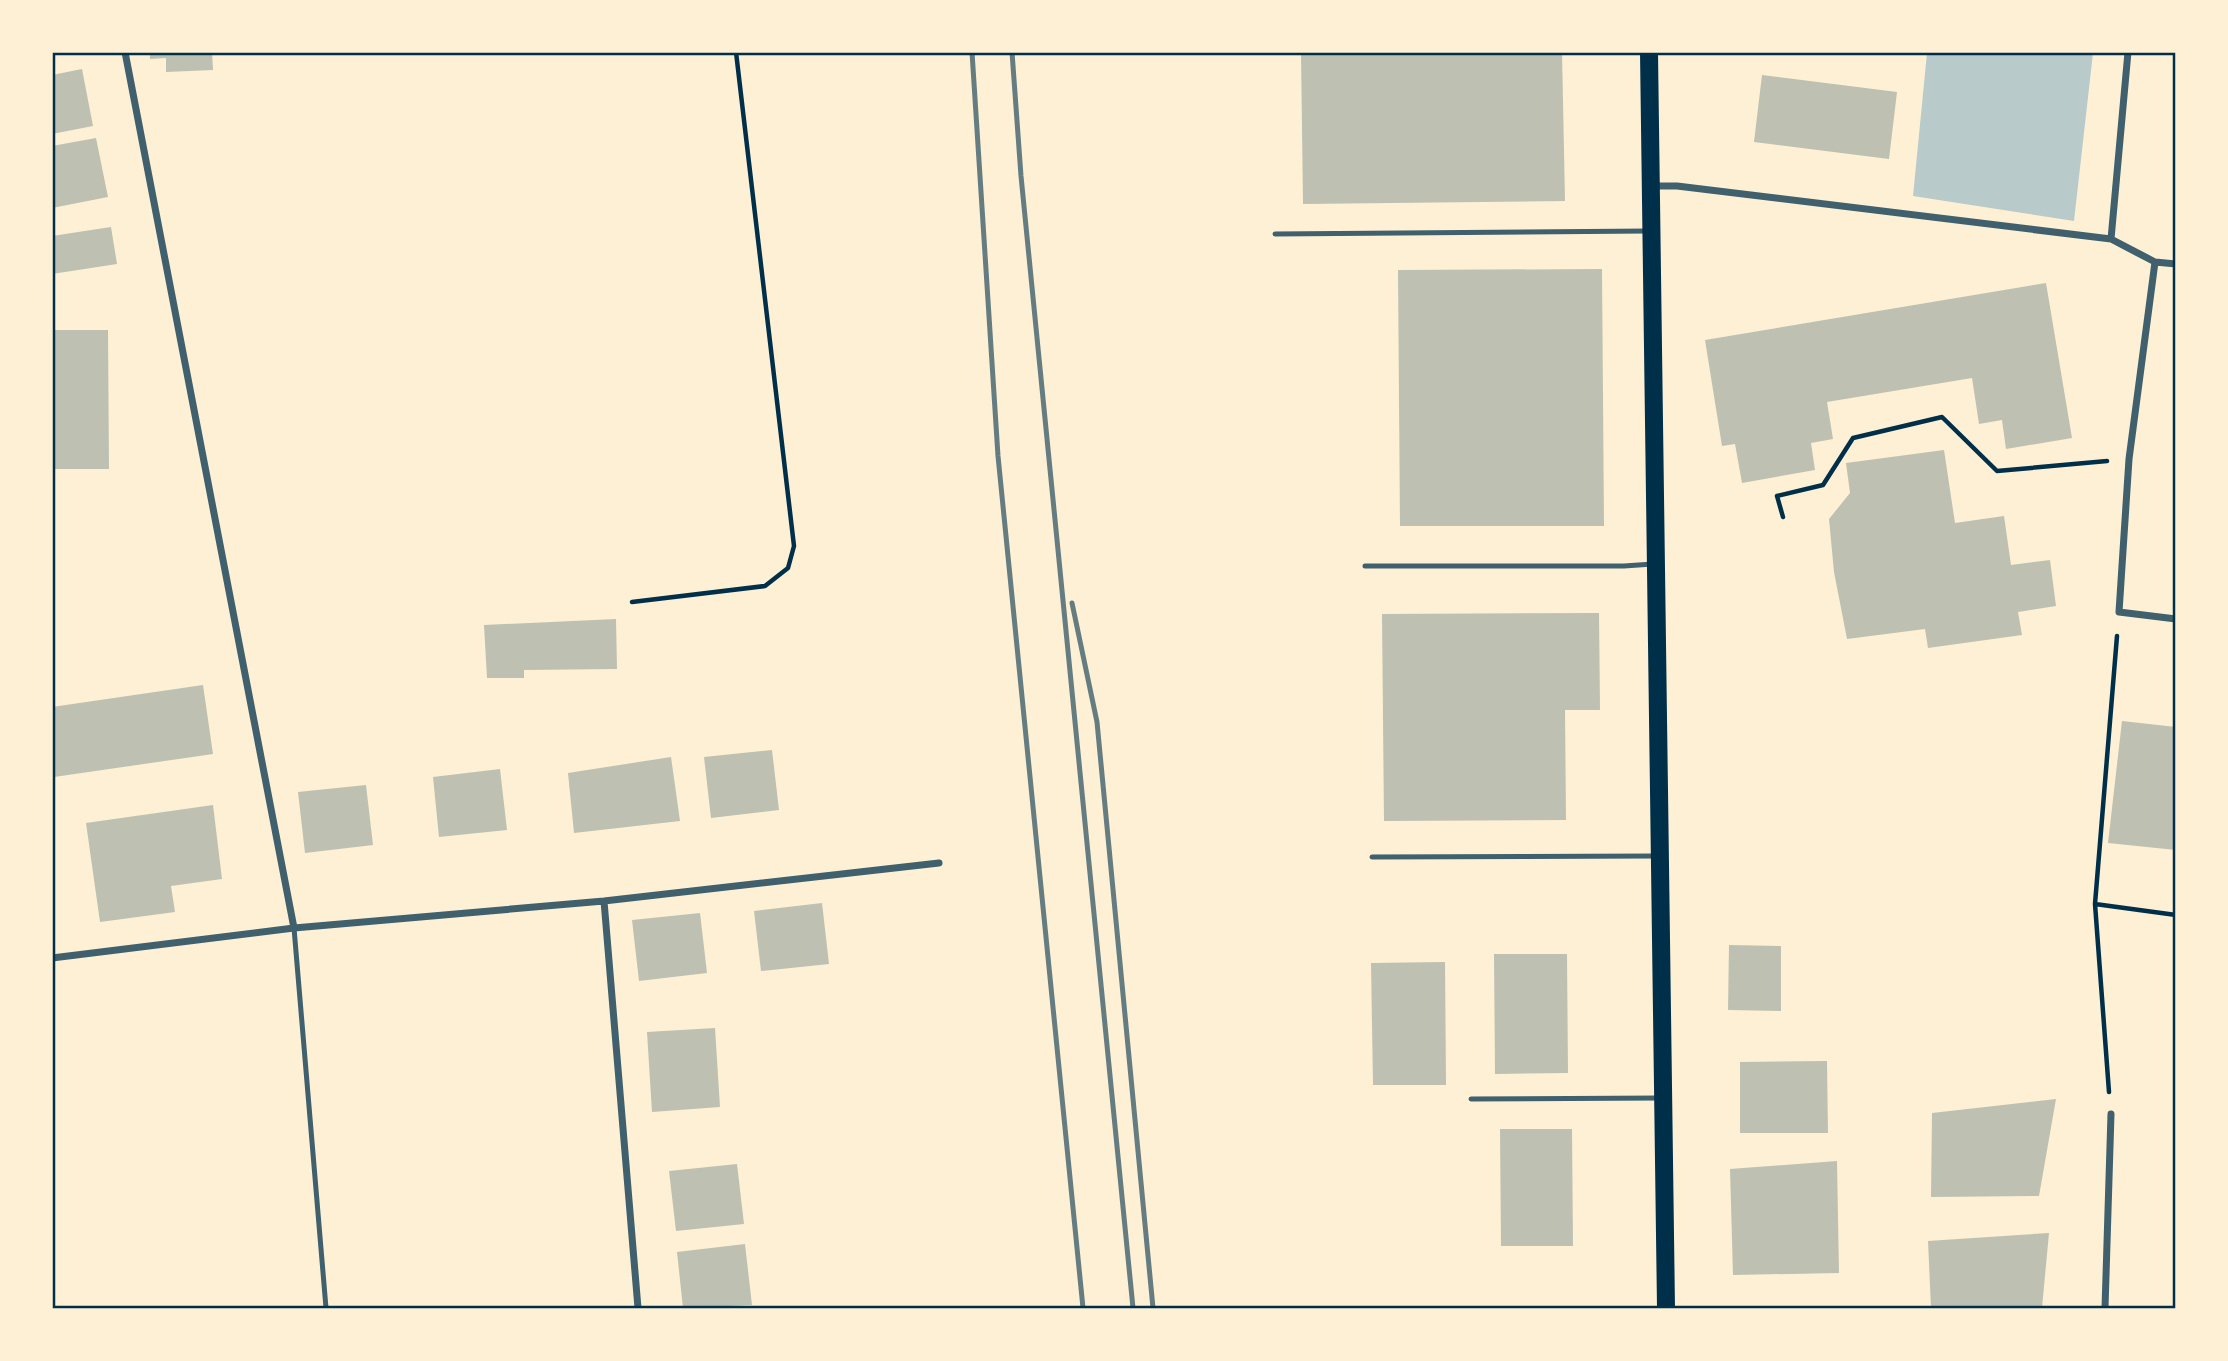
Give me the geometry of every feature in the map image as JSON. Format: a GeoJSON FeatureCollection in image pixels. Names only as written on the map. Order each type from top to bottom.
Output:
{"type":"FeatureCollection","features":[{"type":"Feature","properties":{"kind":"main road"},"geometry":{"type":"LineString","coordinates":[[1649,52],[1667,1308]]}},
{"type":"Feature","properties":{"kind":"street"},"geometry":{"type":"LineString","coordinates":[[125,52],[294,928]]}},
{"type":"Feature","properties":{"kind":"street"},"geometry":{"type":"LineString","coordinates":[[2111,239],[2128,52]]}},
{"type":"Feature","properties":{"kind":"street"},"geometry":{"type":"LineString","coordinates":[[1651,186],[1677,186],[2111,239],[2155,262],[2175,264]]}},
{"type":"Feature","properties":{"kind":"street"},"geometry":{"type":"LineString","coordinates":[[2155,262],[2129,459],[2119,612],[2175,619]]}},
{"type":"Feature","properties":{"kind":"street"},"geometry":{"type":"LineString","coordinates":[[52,958],[294,928],[604,901],[939,863]]}},
{"type":"Feature","properties":{"kind":"street"},"geometry":{"type":"LineString","coordinates":[[604,901],[638,1308]]}},
{"type":"Feature","properties":{"kind":"street"},"geometry":{"type":"LineString","coordinates":[[2105,1308],[2111,1114]]}},
{"type":"Feature","properties":{"kind":"lane"},"geometry":{"type":"LineString","coordinates":[[1275,234],[1651,232]]}},
{"type":"Feature","properties":{"kind":"lane"},"geometry":{"type":"LineString","coordinates":[[1365,566],[1624,566],[1657,563]]}},
{"type":"Feature","properties":{"kind":"lane"},"geometry":{"type":"LineString","coordinates":[[1372,857],[1659,856]]}},
{"type":"Feature","properties":{"kind":"lane"},"geometry":{"type":"LineString","coordinates":[[294,928],[326,1308]]}},
{"type":"Feature","properties":{"kind":"lane"},"geometry":{"type":"LineString","coordinates":[[1471,1099],[1663,1098]]}},
{"type":"Feature","properties":{"kind":"path"},"geometry":{"type":"LineString","coordinates":[[632,602],[765,586],[788,568],[794,546],[736,52]]}},
{"type":"Feature","properties":{"kind":"path"},"geometry":{"type":"LineString","coordinates":[[1783,517],[1777,496],[1823,485],[1853,438],[1942,417],[1997,471],[2129,459]]}},
{"type":"Feature","properties":{"kind":"path"},"geometry":{"type":"LineString","coordinates":[[2111,1114],[2095,904],[2119,612]]}},
{"type":"Feature","properties":{"kind":"path"},"geometry":{"type":"LineString","coordinates":[[2095,904],[2175,915]]}},
{"type":"Feature","properties":{"kind":"shaded area"},"geometry":{"type":"Polygon","coordinates":[[[1927,53],[2093,53],[2074,221],[1913,196],[1927,53]]]}},
{"type":"Feature","properties":{"kind":"building"},"geometry":{"type":"Polygon","coordinates":[[[150,52],[212,52],[213,70],[166,72],[166,58],[150,59],[150,52]]]}},
{"type":"Feature","properties":{"kind":"building"},"geometry":{"type":"Polygon","coordinates":[[[1301,52],[1562,52],[1565,201],[1303,204],[1301,52]]]}},
{"type":"Feature","properties":{"kind":"building"},"geometry":{"type":"Polygon","coordinates":[[[82,69],[93,126],[52,134],[52,75],[82,69]]]}},
{"type":"Feature","properties":{"kind":"building"},"geometry":{"type":"Polygon","coordinates":[[[1762,75],[1897,92],[1889,159],[1754,142],[1762,75]]]}},
{"type":"Feature","properties":{"kind":"building"},"geometry":{"type":"Polygon","coordinates":[[[96,138],[108,197],[52,208],[52,146],[96,138]]]}},
{"type":"Feature","properties":{"kind":"building"},"geometry":{"type":"Polygon","coordinates":[[[111,227],[117,264],[52,274],[52,236],[111,227]]]}},
{"type":"Feature","properties":{"kind":"building"},"geometry":{"type":"Polygon","coordinates":[[[1602,269],[1604,526],[1400,526],[1398,270],[1602,269]]]}},
{"type":"Feature","properties":{"kind":"building"},"geometry":{"type":"Polygon","coordinates":[[[2046,283],[2072,438],[2006,449],[2002,420],[1979,424],[1972,378],[1827,402],[1833,439],[1811,443],[1815,470],[1742,483],[1735,444],[1722,446],[1705,340],[2046,283]]]}},
{"type":"Feature","properties":{"kind":"building"},"geometry":{"type":"Polygon","coordinates":[[[52,330],[108,330],[109,469],[52,469],[52,330]]]}},
{"type":"Feature","properties":{"kind":"building"},"geometry":{"type":"Polygon","coordinates":[[[1944,450],[1955,523],[2004,516],[2011,565],[2050,560],[2056,606],[2018,612],[2022,635],[1928,648],[1925,629],[1847,639],[1834,572],[1829,519],[1850,493],[1846,463],[1944,450]]]}},
{"type":"Feature","properties":{"kind":"building"},"geometry":{"type":"Polygon","coordinates":[[[1599,613],[1600,710],[1565,710],[1566,820],[1384,821],[1382,614],[1599,613]]]}},
{"type":"Feature","properties":{"kind":"building"},"geometry":{"type":"Polygon","coordinates":[[[616,619],[617,669],[524,670],[524,678],[487,678],[484,625],[616,619]]]}},
{"type":"Feature","properties":{"kind":"building"},"geometry":{"type":"Polygon","coordinates":[[[203,685],[213,754],[54,777],[52,707],[203,685]]]}},
{"type":"Feature","properties":{"kind":"building"},"geometry":{"type":"Polygon","coordinates":[[[2122,721],[2176,727],[2176,850],[2108,843],[2122,721]]]}},
{"type":"Feature","properties":{"kind":"building"},"geometry":{"type":"Polygon","coordinates":[[[772,750],[779,810],[711,818],[704,757],[772,750]]]}},
{"type":"Feature","properties":{"kind":"building"},"geometry":{"type":"Polygon","coordinates":[[[671,757],[680,821],[574,833],[568,773],[671,757]]]}},
{"type":"Feature","properties":{"kind":"building"},"geometry":{"type":"Polygon","coordinates":[[[500,769],[507,830],[439,837],[433,777],[500,769]]]}},
{"type":"Feature","properties":{"kind":"building"},"geometry":{"type":"Polygon","coordinates":[[[366,785],[373,845],[305,853],[298,792],[366,785]]]}},
{"type":"Feature","properties":{"kind":"building"},"geometry":{"type":"Polygon","coordinates":[[[213,805],[222,879],[171,886],[175,912],[100,922],[86,823],[213,805]]]}},
{"type":"Feature","properties":{"kind":"building"},"geometry":{"type":"Polygon","coordinates":[[[822,903],[829,964],[761,971],[754,911],[822,903]]]}},
{"type":"Feature","properties":{"kind":"building"},"geometry":{"type":"Polygon","coordinates":[[[700,913],[707,973],[639,981],[632,920],[700,913]]]}},
{"type":"Feature","properties":{"kind":"building"},"geometry":{"type":"Polygon","coordinates":[[[1729,945],[1781,946],[1781,1011],[1728,1010],[1729,945]]]}},
{"type":"Feature","properties":{"kind":"building"},"geometry":{"type":"Polygon","coordinates":[[[1494,954],[1567,954],[1568,1073],[1495,1074],[1494,954]]]}},
{"type":"Feature","properties":{"kind":"building"},"geometry":{"type":"Polygon","coordinates":[[[1445,962],[1446,1085],[1373,1085],[1371,963],[1445,962]]]}},
{"type":"Feature","properties":{"kind":"building"},"geometry":{"type":"Polygon","coordinates":[[[715,1028],[720,1107],[652,1112],[647,1032],[715,1028]]]}},
{"type":"Feature","properties":{"kind":"building"},"geometry":{"type":"Polygon","coordinates":[[[1827,1061],[1828,1133],[1740,1133],[1740,1062],[1827,1061]]]}},
{"type":"Feature","properties":{"kind":"building"},"geometry":{"type":"Polygon","coordinates":[[[2056,1099],[2039,1196],[1931,1197],[1932,1113],[2056,1099]]]}},
{"type":"Feature","properties":{"kind":"building"},"geometry":{"type":"Polygon","coordinates":[[[1500,1129],[1572,1129],[1573,1246],[1501,1246],[1500,1129]]]}},
{"type":"Feature","properties":{"kind":"building"},"geometry":{"type":"Polygon","coordinates":[[[1837,1161],[1839,1273],[1733,1275],[1730,1169],[1837,1161]]]}},
{"type":"Feature","properties":{"kind":"building"},"geometry":{"type":"Polygon","coordinates":[[[737,1164],[744,1224],[676,1231],[669,1171],[737,1164]]]}},
{"type":"Feature","properties":{"kind":"building"},"geometry":{"type":"Polygon","coordinates":[[[2049,1233],[2042,1308],[1931,1308],[1928,1241],[2049,1233]]]}},
{"type":"Feature","properties":{"kind":"building"},"geometry":{"type":"Polygon","coordinates":[[[745,1244],[752,1305],[683,1308],[677,1252],[745,1244]]]}},
{"type":"Feature","properties":{"kind":"railway"},"geometry":{"type":"LineString","coordinates":[[972,52],[998,456],[1083,1308]]}},
{"type":"Feature","properties":{"kind":"railway"},"geometry":{"type":"LineString","coordinates":[[1012,52],[1021,176],[1133,1308]]}},
{"type":"Feature","properties":{"kind":"railway"},"geometry":{"type":"LineString","coordinates":[[1072,603],[1097,722],[1153,1308]]}}]}
